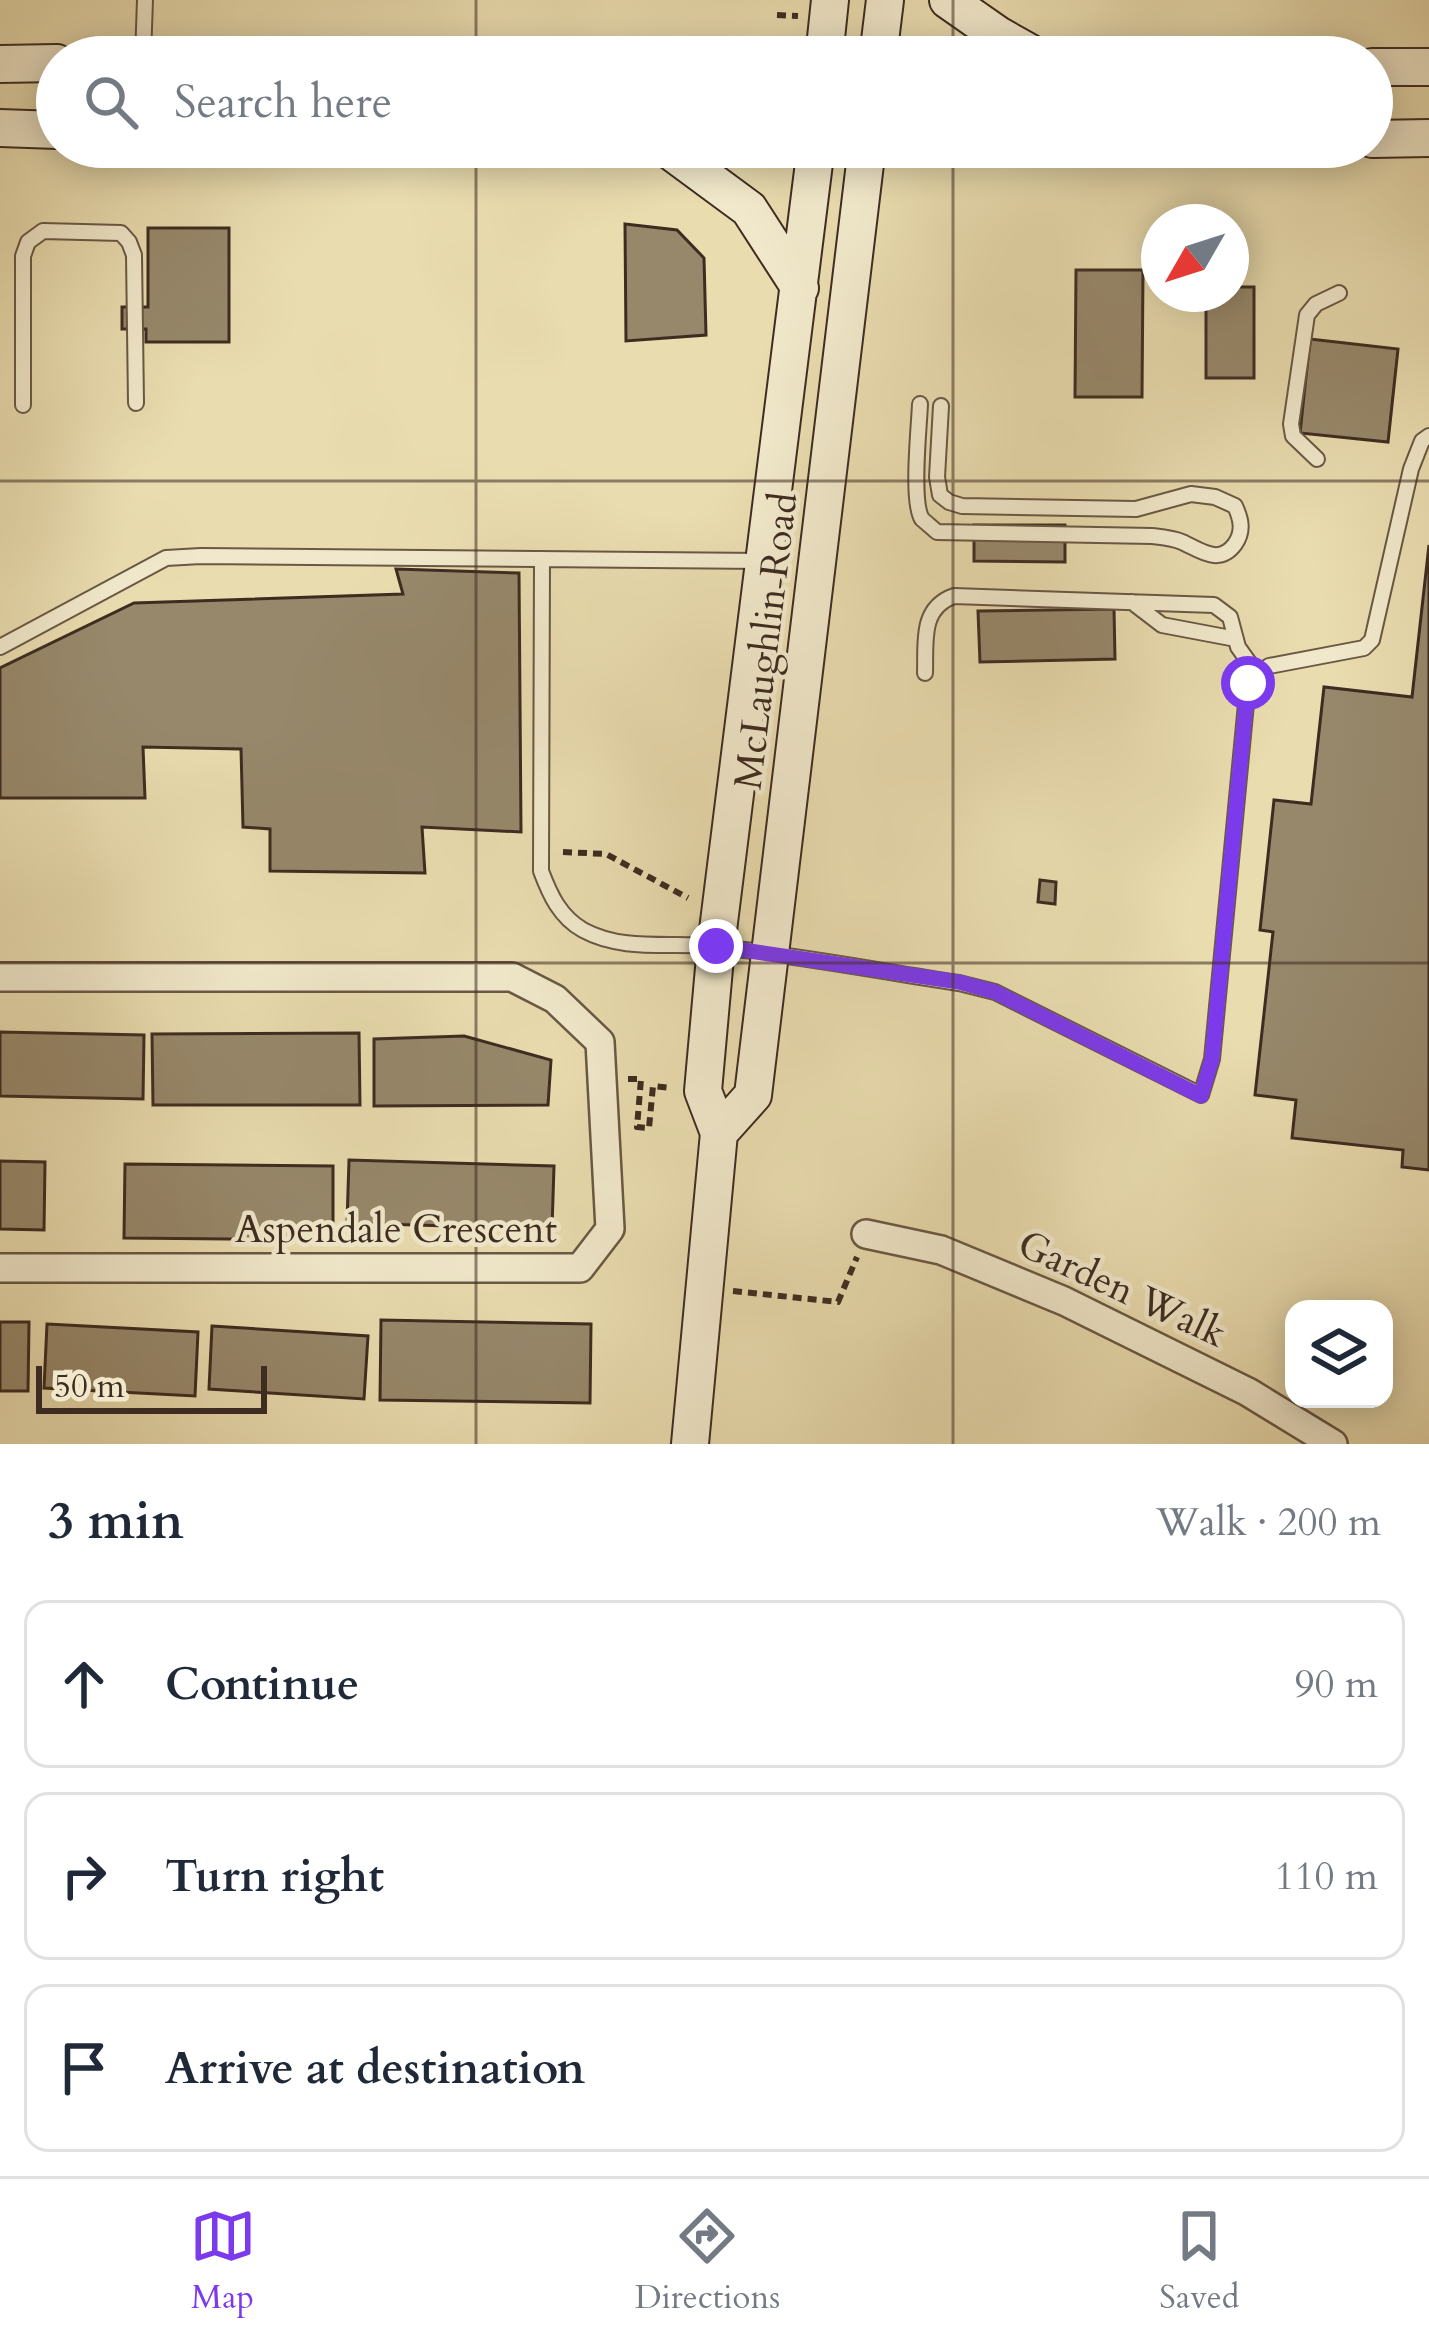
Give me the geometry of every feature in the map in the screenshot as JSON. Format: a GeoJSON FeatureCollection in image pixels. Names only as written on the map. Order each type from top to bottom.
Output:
{"type":"FeatureCollection","features":[{"type":"Feature","properties":{"kind":"street"},"geometry":{"type":"LineString","coordinates":[[826,36],[830,0]]}},
{"type":"Feature","properties":{"kind":"street"},"geometry":{"type":"LineString","coordinates":[[881,36],[885,0]]}},
{"type":"Feature","properties":{"kind":"street"},"geometry":{"type":"LineString","coordinates":[[948,0],[1000,36]]}},
{"type":"Feature","properties":{"kind":"street"},"geometry":{"type":"LineString","coordinates":[[0,64],[36,63]]}},
{"type":"Feature","properties":{"kind":"street"},"geometry":{"type":"LineString","coordinates":[[1393,67],[1429,67]]}},
{"type":"Feature","properties":{"kind":"street"},"geometry":{"type":"LineString","coordinates":[[0,128],[36,129]]}},
{"type":"Feature","properties":{"kind":"street"},"geometry":{"type":"LineString","coordinates":[[1393,139],[1429,138]]}},
{"type":"Feature","properties":{"kind":"street"},"geometry":{"type":"LineString","coordinates":[[693,168],[749,209],[800,288]]}},
{"type":"Feature","properties":{"kind":"street","name":"McLaughlin Road"},"geometry":{"type":"LineString","coordinates":[[689,1444],[719,1132],[703,1091],[716,946],[813,168]]}},
{"type":"Feature","properties":{"kind":"street","name":"McLaughlin Road"},"geometry":{"type":"LineString","coordinates":[[719,1132],[753,1095],[864,168]]}},
{"type":"Feature","properties":{"kind":"street","name":"Aspendale Crescent"},"geometry":{"type":"LineString","coordinates":[[0,977],[512,976],[555,999],[600,1042],[610,1229],[580,1268],[0,1268]]}},
{"type":"Feature","properties":{"kind":"street","name":"Garden Walk"},"geometry":{"type":"LineString","coordinates":[[866,1234],[941,1250],[1064,1301],[1248,1392],[1333,1444]]}},
{"type":"Feature","properties":{"kind":"lane"},"geometry":{"type":"LineString","coordinates":[[144,36],[145,0]]}},
{"type":"Feature","properties":{"kind":"lane"},"geometry":{"type":"LineString","coordinates":[[23,405],[22,256],[28,242],[43,231],[121,233],[129,242],[134,255],[136,403]]}},
{"type":"Feature","properties":{"kind":"lane"},"geometry":{"type":"LineString","coordinates":[[1317,459],[1293,436],[1291,424],[1307,315],[1316,304],[1339,292]]}},
{"type":"Feature","properties":{"kind":"lane"},"geometry":{"type":"LineString","coordinates":[[920,404],[919,508],[922,520],[937,532],[1152,536],[1180,541],[1215,556],[1230,550],[1240,536],[1241,519],[1235,506],[1191,494],[1136,509],[949,502],[940,494],[937,477],[941,406]]}},
{"type":"Feature","properties":{"kind":"lane"},"geometry":{"type":"LineString","coordinates":[[542,559],[541,872],[554,904],[578,927],[603,939],[635,944],[716,946],[959,982],[995,992],[1201,1096],[1212,1059],[1248,683],[1269,666],[1364,648],[1372,640],[1411,469],[1422,441],[1429,436]]}},
{"type":"Feature","properties":{"kind":"lane"},"geometry":{"type":"LineString","coordinates":[[0,647],[166,558],[763,561]]}},
{"type":"Feature","properties":{"kind":"lane"},"geometry":{"type":"LineString","coordinates":[[925,673],[927,618],[940,601],[954,596],[1214,604],[1230,616],[1238,647],[1258,675]]}},
{"type":"Feature","properties":{"kind":"lane"},"geometry":{"type":"LineString","coordinates":[[1132,602],[1162,625],[1236,639]]}},
{"type":"Feature","properties":{"kind":"path"},"geometry":{"type":"LineString","coordinates":[[554,852],[606,854],[688,898]]}},
{"type":"Feature","properties":{"kind":"path"},"geometry":{"type":"LineString","coordinates":[[602,1077],[641,1079],[637,1127],[649,1128],[652,1086],[703,1091]]}},
{"type":"Feature","properties":{"kind":"path"},"geometry":{"type":"LineString","coordinates":[[705,1288],[838,1302],[866,1234]]}},
{"type":"Feature","properties":{"kind":"building"},"geometry":{"type":"Polygon","coordinates":[[[625,224],[677,230],[704,258],[706,335],[626,341],[625,224]]]}},
{"type":"Feature","properties":{"kind":"building"},"geometry":{"type":"Polygon","coordinates":[[[148,228],[229,228],[229,342],[146,342],[146,329],[122,329],[122,307],[148,307],[148,228]]]}},
{"type":"Feature","properties":{"kind":"building"},"geometry":{"type":"Polygon","coordinates":[[[1076,270],[1141,270],[1142,397],[1075,397],[1076,270]]]}},
{"type":"Feature","properties":{"kind":"building"},"geometry":{"type":"Polygon","coordinates":[[[1249,287],[1254,287],[1254,378],[1206,378],[1206,312],[1249,312],[1249,287]]]}},
{"type":"Feature","properties":{"kind":"building"},"geometry":{"type":"Polygon","coordinates":[[[1310,339],[1398,349],[1388,442],[1300,433],[1310,339]]]}},
{"type":"Feature","properties":{"kind":"building"},"geometry":{"type":"Polygon","coordinates":[[[974,525],[1065,525],[1065,562],[974,561],[974,525]]]}},
{"type":"Feature","properties":{"kind":"building"},"geometry":{"type":"Polygon","coordinates":[[[1429,545],[1429,1170],[1402,1167],[1403,1150],[1292,1138],[1296,1100],[1255,1095],[1273,932],[1260,930],[1274,800],[1311,804],[1324,687],[1412,697],[1429,545]]]}},
{"type":"Feature","properties":{"kind":"building"},"geometry":{"type":"Polygon","coordinates":[[[396,569],[519,573],[521,832],[422,827],[425,873],[270,871],[270,829],[243,827],[241,749],[143,747],[145,798],[0,798],[0,668],[134,603],[403,594],[396,569]]]}},
{"type":"Feature","properties":{"kind":"building"},"geometry":{"type":"Polygon","coordinates":[[[1114,609],[1115,659],[980,662],[978,611],[1114,609]]]}},
{"type":"Feature","properties":{"kind":"building"},"geometry":{"type":"Polygon","coordinates":[[[1040,880],[1056,882],[1055,904],[1038,902],[1040,880]]]}},
{"type":"Feature","properties":{"kind":"building"},"geometry":{"type":"Polygon","coordinates":[[[0,1032],[144,1035],[143,1099],[0,1096],[0,1032]]]}},
{"type":"Feature","properties":{"kind":"building"},"geometry":{"type":"Polygon","coordinates":[[[359,1033],[360,1105],[153,1105],[152,1034],[359,1033]]]}},
{"type":"Feature","properties":{"kind":"building"},"geometry":{"type":"Polygon","coordinates":[[[464,1036],[551,1060],[548,1105],[374,1106],[374,1039],[464,1036]]]}},
{"type":"Feature","properties":{"kind":"building"},"geometry":{"type":"Polygon","coordinates":[[[349,1160],[554,1166],[552,1229],[347,1223],[349,1160]]]}},
{"type":"Feature","properties":{"kind":"building"},"geometry":{"type":"Polygon","coordinates":[[[0,1161],[45,1162],[44,1230],[0,1229],[0,1161]]]}},
{"type":"Feature","properties":{"kind":"building"},"geometry":{"type":"Polygon","coordinates":[[[125,1164],[333,1166],[333,1240],[124,1238],[125,1164]]]}},
{"type":"Feature","properties":{"kind":"building"},"geometry":{"type":"Polygon","coordinates":[[[381,1320],[591,1324],[590,1403],[380,1400],[381,1320]]]}},
{"type":"Feature","properties":{"kind":"building"},"geometry":{"type":"Polygon","coordinates":[[[0,1322],[29,1322],[28,1391],[0,1391],[0,1322]]]}},
{"type":"Feature","properties":{"kind":"building"},"geometry":{"type":"Polygon","coordinates":[[[47,1324],[198,1332],[195,1396],[44,1388],[47,1324]]]}},
{"type":"Feature","properties":{"kind":"building"},"geometry":{"type":"Polygon","coordinates":[[[212,1326],[368,1336],[364,1399],[209,1389],[212,1326]]]}},
{"type":"Feature","properties":{"kind":"route"},"geometry":{"type":"LineString","coordinates":[[716,946],[959,982],[995,992],[1201,1096],[1212,1059],[1248,683]]}}]}
